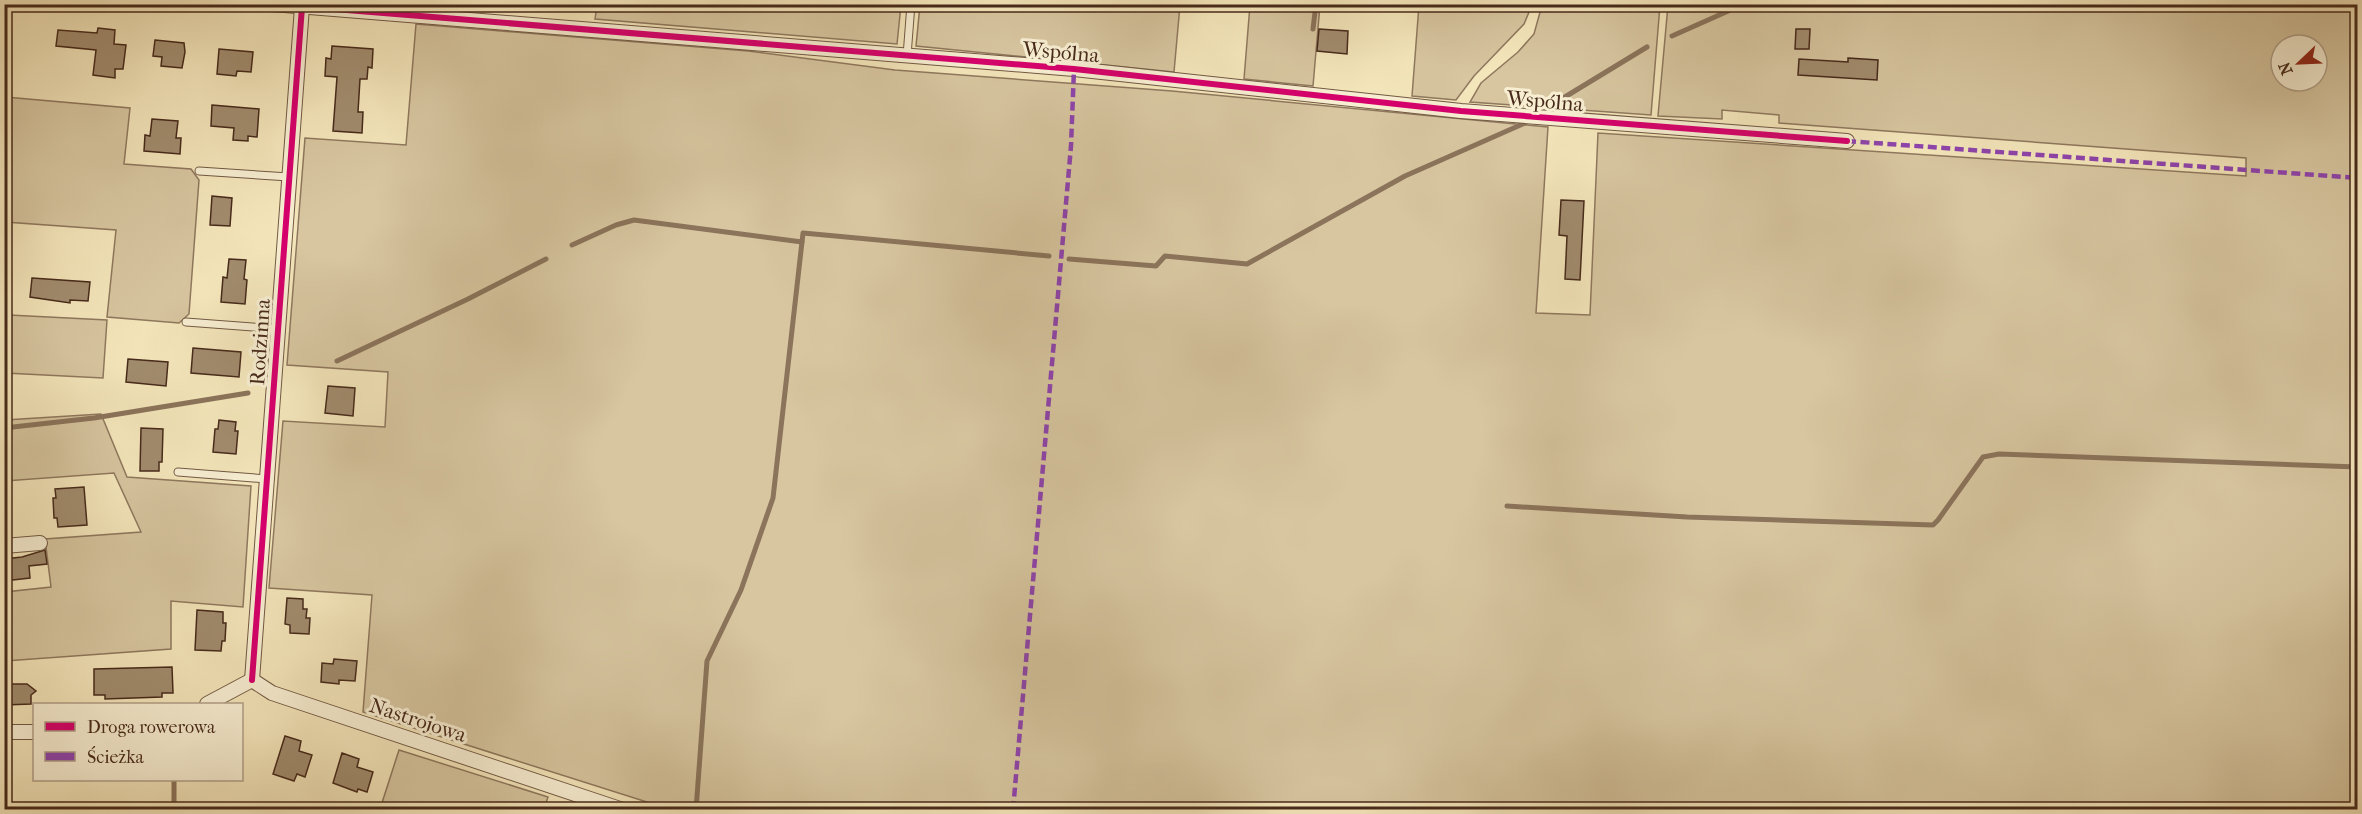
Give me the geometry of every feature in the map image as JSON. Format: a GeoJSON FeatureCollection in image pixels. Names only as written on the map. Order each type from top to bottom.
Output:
{"type":"FeatureCollection","features":[{"type":"Feature","properties":{"kind":"street","name":"Wspólna"},"geometry":{"type":"LineString","coordinates":[[272,4],[1074,69],[1461,111],[1847,141]]}},
{"type":"Feature","properties":{"kind":"street","name":"Rodzinna"},"geometry":{"type":"LineString","coordinates":[[252,680],[302,7]]}},
{"type":"Feature","properties":{"kind":"street"},"geometry":{"type":"LineString","coordinates":[[4,546],[40,543]]}},
{"type":"Feature","properties":{"kind":"street"},"geometry":{"type":"LineString","coordinates":[[211,703],[252,680]]}},
{"type":"Feature","properties":{"kind":"street","name":"Nastrojowa"},"geometry":{"type":"LineString","coordinates":[[252,680],[272,693],[624,810]]}},
{"type":"Feature","properties":{"kind":"street"},"geometry":{"type":"LineString","coordinates":[[4,732],[33,732]]}},
{"type":"Feature","properties":{"kind":"lane"},"geometry":{"type":"LineString","coordinates":[[907,56],[911,4]]}},
{"type":"Feature","properties":{"kind":"lane"},"geometry":{"type":"LineString","coordinates":[[199,171],[289,177]]}},
{"type":"Feature","properties":{"kind":"lane"},"geometry":{"type":"LineString","coordinates":[[186,322],[278,329]]}},
{"type":"Feature","properties":{"kind":"lane"},"geometry":{"type":"LineString","coordinates":[[178,472],[267,479]]}},
{"type":"Feature","properties":{"kind":"shaded area"},"geometry":{"type":"Polygon","coordinates":[[[597,4],[901,5],[897,44],[595,19],[597,4]]]}},
{"type":"Feature","properties":{"kind":"shaded area"},"geometry":{"type":"Polygon","coordinates":[[[1419,4],[1532,5],[1524,24],[1474,76],[1456,100],[1412,96],[1419,4]]]}},
{"type":"Feature","properties":{"kind":"shaded area"},"geometry":{"type":"Polygon","coordinates":[[[920,5],[1180,5],[1174,72],[916,46],[920,5]]]}},
{"type":"Feature","properties":{"kind":"shaded area"},"geometry":{"type":"Polygon","coordinates":[[[1250,5],[1320,5],[1313,86],[1244,79],[1250,5]]]}},
{"type":"Feature","properties":{"kind":"shaded area"},"geometry":{"type":"Polygon","coordinates":[[[1542,5],[1660,5],[1651,115],[1470,102],[1481,83],[1518,52],[1534,34],[1542,5]]]}},
{"type":"Feature","properties":{"kind":"shaded area"},"geometry":{"type":"Polygon","coordinates":[[[1668,5],[2357,5],[2357,809],[669,809],[363,712],[372,595],[269,588],[283,421],[385,427],[388,372],[287,365],[305,138],[406,145],[416,24],[748,51],[895,70],[1172,91],[1548,127],[1536,313],[1590,315],[1598,133],[2246,176],[2246,158],[1779,123],[1779,115],[1722,110],[1722,119],[1658,116],[1668,5]]]}},
{"type":"Feature","properties":{"kind":"shaded area"},"geometry":{"type":"Polygon","coordinates":[[[5,97],[130,108],[124,164],[191,169],[199,180],[189,314],[179,323],[107,317],[116,230],[5,222],[5,97]]]}},
{"type":"Feature","properties":{"kind":"shaded area"},"geometry":{"type":"Polygon","coordinates":[[[9,315],[107,320],[103,378],[5,373],[5,318],[9,315]]]}},
{"type":"Feature","properties":{"kind":"shaded area"},"geometry":{"type":"Polygon","coordinates":[[[101,414],[127,477],[251,486],[243,607],[171,601],[171,649],[5,661],[5,592],[51,587],[45,539],[141,532],[114,473],[5,481],[5,420],[101,414]]]}},
{"type":"Feature","properties":{"kind":"shaded area"},"geometry":{"type":"Polygon","coordinates":[[[399,750],[548,797],[544,809],[380,809],[399,750]]]}},
{"type":"Feature","properties":{"kind":"building"},"geometry":{"type":"Polygon","coordinates":[[[98,28],[115,30],[114,44],[126,45],[123,69],[115,69],[115,78],[93,75],[96,50],[56,46],[58,30],[97,33],[98,28]]]}},
{"type":"Feature","properties":{"kind":"building"},"geometry":{"type":"Polygon","coordinates":[[[1319,29],[1348,31],[1347,54],[1317,51],[1319,29]]]}},
{"type":"Feature","properties":{"kind":"building"},"geometry":{"type":"Polygon","coordinates":[[[1796,29],[1810,29],[1809,49],[1795,49],[1796,29]]]}},
{"type":"Feature","properties":{"kind":"building"},"geometry":{"type":"Polygon","coordinates":[[[155,40],[184,43],[182,68],[161,66],[162,57],[153,56],[155,40]]]}},
{"type":"Feature","properties":{"kind":"building"},"geometry":{"type":"Polygon","coordinates":[[[332,46],[373,49],[372,68],[368,67],[367,79],[360,79],[358,112],[363,112],[362,133],[333,131],[337,77],[325,76],[326,58],[331,59],[332,46]]]}},
{"type":"Feature","properties":{"kind":"building"},"geometry":{"type":"Polygon","coordinates":[[[219,49],[253,52],[251,72],[237,71],[236,76],[217,74],[219,49]]]}},
{"type":"Feature","properties":{"kind":"building"},"geometry":{"type":"Polygon","coordinates":[[[1848,58],[1878,60],[1877,80],[1798,75],[1799,59],[1848,62],[1848,58]]]}},
{"type":"Feature","properties":{"kind":"building"},"geometry":{"type":"Polygon","coordinates":[[[212,105],[259,109],[257,137],[248,136],[248,141],[233,140],[234,128],[211,126],[212,105]]]}},
{"type":"Feature","properties":{"kind":"building"},"geometry":{"type":"Polygon","coordinates":[[[152,119],[178,121],[176,138],[181,138],[180,154],[144,151],[145,135],[150,136],[152,119]]]}},
{"type":"Feature","properties":{"kind":"building"},"geometry":{"type":"Polygon","coordinates":[[[212,196],[232,198],[230,226],[210,225],[212,196]]]}},
{"type":"Feature","properties":{"kind":"building"},"geometry":{"type":"Polygon","coordinates":[[[1561,200],[1584,201],[1580,280],[1565,279],[1567,236],[1559,235],[1561,200]]]}},
{"type":"Feature","properties":{"kind":"building"},"geometry":{"type":"Polygon","coordinates":[[[229,259],[246,260],[245,304],[221,302],[223,277],[227,278],[229,259]]]}},
{"type":"Feature","properties":{"kind":"building"},"geometry":{"type":"Polygon","coordinates":[[[32,278],[90,282],[88,301],[70,300],[70,303],[30,297],[32,278]]]}},
{"type":"Feature","properties":{"kind":"building"},"geometry":{"type":"Polygon","coordinates":[[[193,348],[241,352],[239,377],[191,373],[193,348]]]}},
{"type":"Feature","properties":{"kind":"building"},"geometry":{"type":"Polygon","coordinates":[[[128,359],[168,362],[166,386],[126,382],[128,359]]]}},
{"type":"Feature","properties":{"kind":"building"},"geometry":{"type":"Polygon","coordinates":[[[328,386],[355,388],[353,416],[325,413],[328,386]]]}},
{"type":"Feature","properties":{"kind":"building"},"geometry":{"type":"Polygon","coordinates":[[[219,420],[236,422],[235,431],[238,431],[236,454],[213,452],[215,429],[218,429],[219,420]]]}},
{"type":"Feature","properties":{"kind":"building"},"geometry":{"type":"Polygon","coordinates":[[[141,428],[163,429],[162,462],[159,462],[159,471],[140,471],[141,428]]]}},
{"type":"Feature","properties":{"kind":"building"},"geometry":{"type":"Polygon","coordinates":[[[84,487],[87,525],[58,527],[57,518],[54,518],[55,489],[84,487]]]}},
{"type":"Feature","properties":{"kind":"building"},"geometry":{"type":"Polygon","coordinates":[[[45,550],[47,564],[29,566],[30,578],[4,581],[4,559],[22,557],[45,550]]]}},
{"type":"Feature","properties":{"kind":"building"},"geometry":{"type":"Polygon","coordinates":[[[287,598],[303,599],[303,609],[307,609],[306,618],[310,618],[309,634],[290,633],[290,625],[285,624],[287,598]]]}},
{"type":"Feature","properties":{"kind":"building"},"geometry":{"type":"Polygon","coordinates":[[[197,610],[223,612],[223,623],[226,623],[225,641],[222,641],[221,651],[195,650],[197,610]]]}},
{"type":"Feature","properties":{"kind":"building"},"geometry":{"type":"Polygon","coordinates":[[[334,659],[357,661],[355,681],[339,680],[339,684],[321,682],[322,663],[333,664],[334,659]]]}},
{"type":"Feature","properties":{"kind":"building"},"geometry":{"type":"Polygon","coordinates":[[[172,667],[173,693],[162,693],[162,697],[105,699],[105,695],[94,695],[94,669],[172,667]]]}},
{"type":"Feature","properties":{"kind":"building"},"geometry":{"type":"Polygon","coordinates":[[[4,684],[27,684],[36,691],[31,695],[31,704],[4,705],[4,684]]]}},
{"type":"Feature","properties":{"kind":"building"},"geometry":{"type":"Polygon","coordinates":[[[285,736],[301,741],[299,751],[312,755],[305,777],[297,774],[294,781],[273,774],[285,736]]]}},
{"type":"Feature","properties":{"kind":"building"},"geometry":{"type":"Polygon","coordinates":[[[342,753],[359,759],[357,767],[373,772],[367,792],[358,789],[357,792],[333,783],[342,753]]]}},
{"type":"Feature","properties":{"kind":"waterway"},"geometry":{"type":"LineString","coordinates":[[1313,29],[1316,4]]}},
{"type":"Feature","properties":{"kind":"waterway"},"geometry":{"type":"LineString","coordinates":[[1672,36],[1744,4]]}},
{"type":"Feature","properties":{"kind":"waterway"},"geometry":{"type":"LineString","coordinates":[[1555,103],[1647,47]]}},
{"type":"Feature","properties":{"kind":"waterway"},"geometry":{"type":"LineString","coordinates":[[1069,259],[1156,266],[1165,256],[1247,264],[1405,176],[1525,123]]}},
{"type":"Feature","properties":{"kind":"waterway"},"geometry":{"type":"LineString","coordinates":[[572,245],[616,225],[634,220],[802,242]]}},
{"type":"Feature","properties":{"kind":"waterway"},"geometry":{"type":"LineString","coordinates":[[696,810],[707,661],[741,590],[773,498],[803,233],[1049,256]]}},
{"type":"Feature","properties":{"kind":"waterway"},"geometry":{"type":"LineString","coordinates":[[337,361],[546,259]]}},
{"type":"Feature","properties":{"kind":"waterway"},"geometry":{"type":"LineString","coordinates":[[4,428],[94,418],[248,393]]}},
{"type":"Feature","properties":{"kind":"waterway"},"geometry":{"type":"LineString","coordinates":[[1507,506],[1687,517],[1933,525],[1983,457],[1999,454],[2358,467]]}},
{"type":"Feature","properties":{"kind":"waterway"},"geometry":{"type":"LineString","coordinates":[[174,781],[174,810]]}},
{"type":"Feature","properties":{"kind":"marked path"},"geometry":{"type":"LineString","coordinates":[[1013,810],[1071,146],[1074,69]]}},
{"type":"Feature","properties":{"kind":"marked path"},"geometry":{"type":"LineString","coordinates":[[1847,141],[2358,178]]}},
{"type":"Feature","properties":{"kind":"cycle path"},"geometry":{"type":"LineString","coordinates":[[272,4],[1074,69],[1461,111],[1847,141]]}},
{"type":"Feature","properties":{"kind":"cycle path"},"geometry":{"type":"LineString","coordinates":[[252,680],[302,7]]}}]}
